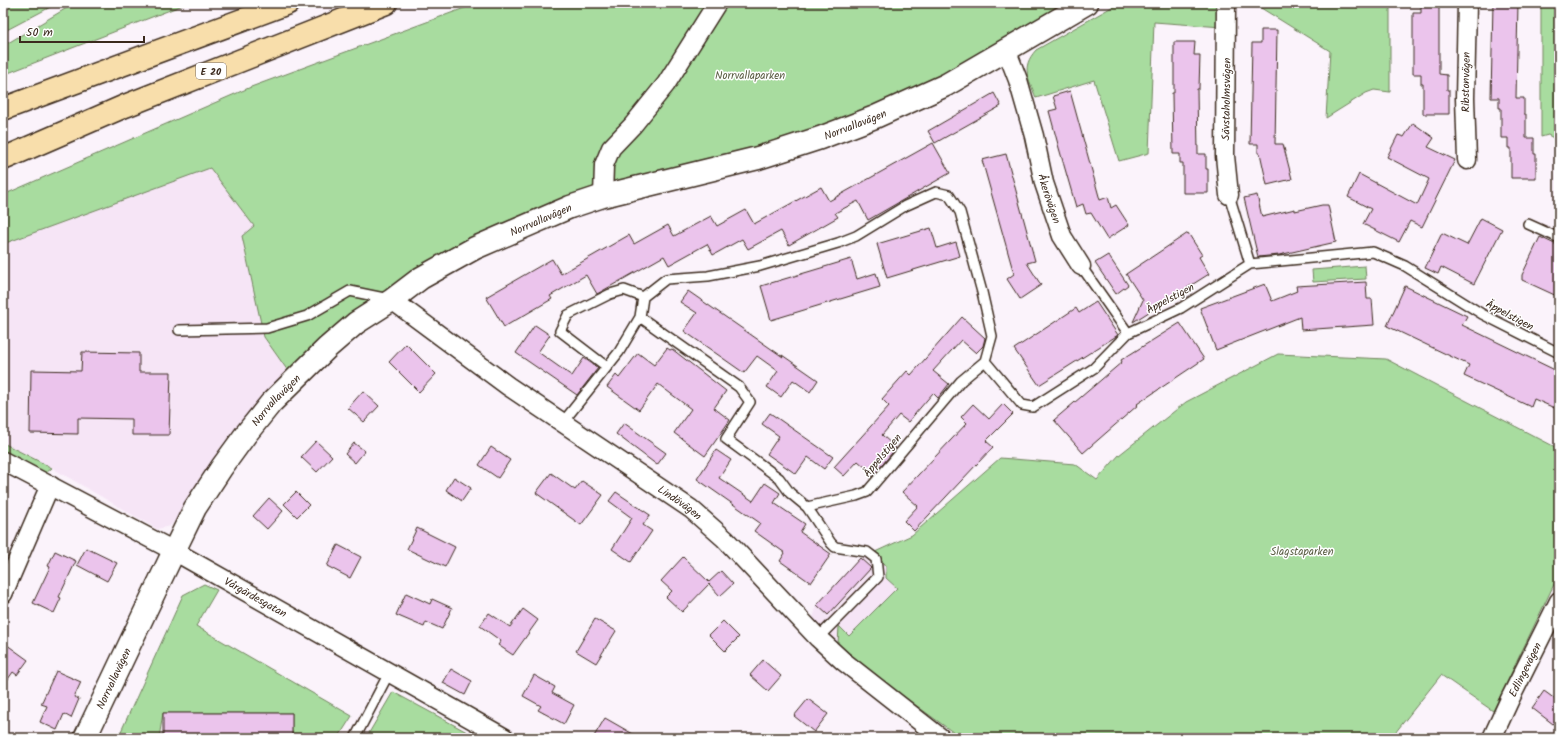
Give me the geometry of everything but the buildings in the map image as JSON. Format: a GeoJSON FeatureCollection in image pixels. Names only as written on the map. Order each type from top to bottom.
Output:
{"type":"FeatureCollection","features":[{"type":"Feature","properties":{"kind":"highway"},"geometry":{"type":"LineString","coordinates":[[3,109],[288,3]]}},
{"type":"Feature","properties":{"kind":"highway","name":"E 20"},"geometry":{"type":"LineString","coordinates":[[3,159],[125,106],[386,3]]}},
{"type":"Feature","properties":{"kind":"street"},"geometry":{"type":"LineString","coordinates":[[603,196],[604,165],[611,148],[633,125],[666,84],[717,3]]}},
{"type":"Feature","properties":{"kind":"street","name":"Norrvallavägen"},"geometry":{"type":"LineString","coordinates":[[85,738],[195,508],[222,467],[271,403],[327,348],[356,323],[392,300],[421,278],[475,248],[570,207],[603,196],[758,158],[820,138],[920,97],[979,66],[1087,3]]}},
{"type":"Feature","properties":{"kind":"street","name":"Sävstaholmsvägen"},"geometry":{"type":"LineString","coordinates":[[1226,3],[1225,156],[1229,195]]}},
{"type":"Feature","properties":{"kind":"street","name":"Ribstonvägen"},"geometry":{"type":"LineString","coordinates":[[1467,3],[1467,160]]}},
{"type":"Feature","properties":{"kind":"street","name":"Åkerövägen"},"geometry":{"type":"LineString","coordinates":[[1006,49],[1018,80],[1034,136],[1044,183],[1062,236],[1081,266]]}},
{"type":"Feature","properties":{"kind":"street","name":"Lindövägen"},"geometry":{"type":"LineString","coordinates":[[392,300],[508,386],[665,490],[708,523],[725,539],[818,638],[857,672],[941,738]]}},
{"type":"Feature","properties":{"kind":"street","name":"Vårgärdesgatan"},"geometry":{"type":"LineString","coordinates":[[3,460],[174,551],[505,738]]}},
{"type":"Feature","properties":{"kind":"street"},"geometry":{"type":"LineString","coordinates":[[3,594],[50,485]]}},
{"type":"Feature","properties":{"kind":"street","name":"Edlingevägen"},"geometry":{"type":"LineString","coordinates":[[1492,738],[1559,601]]}},
{"type":"Feature","properties":{"kind":"lane"},"geometry":{"type":"LineString","coordinates":[[563,422],[619,352],[640,317],[644,297],[666,279],[708,276],[760,266],[856,236],[905,206],[936,192],[949,195],[960,212],[982,292],[992,336],[984,361]]}},
{"type":"Feature","properties":{"kind":"lane"},"geometry":{"type":"LineString","coordinates":[[1229,195],[1250,264]]}},
{"type":"Feature","properties":{"kind":"lane"},"geometry":{"type":"LineString","coordinates":[[1528,224],[1559,238]]}},
{"type":"Feature","properties":{"kind":"lane","name":"Äppelstigen"},"geometry":{"type":"LineString","coordinates":[[807,507],[856,496],[867,492],[961,381],[984,361],[1022,405],[1033,407],[1094,368],[1128,333],[1181,308],[1250,264],[1373,252],[1405,266],[1482,314],[1559,353]]}},
{"type":"Feature","properties":{"kind":"lane","name":"Åkerövägen"},"geometry":{"type":"LineString","coordinates":[[1081,266],[1128,333]]}},
{"type":"Feature","properties":{"kind":"lane"},"geometry":{"type":"LineString","coordinates":[[607,367],[560,331],[568,315],[610,294],[624,290],[644,297]]}},
{"type":"Feature","properties":{"kind":"lane"},"geometry":{"type":"LineString","coordinates":[[179,330],[267,328],[286,324],[307,316],[350,291],[392,300]]}},
{"type":"Feature","properties":{"kind":"lane"},"geometry":{"type":"LineString","coordinates":[[640,317],[739,386],[750,402],[726,439],[779,478],[790,493],[807,507],[831,543],[836,547],[867,552],[876,559],[878,577],[818,638]]}},
{"type":"Feature","properties":{"kind":"lane"},"geometry":{"type":"LineString","coordinates":[[355,738],[389,673]]}},
{"type":"Feature","properties":{"kind":"shaded area"},"geometry":{"type":"Polygon","coordinates":[[[210,167],[254,226],[242,237],[264,337],[288,371],[219,456],[182,513],[170,526],[157,529],[52,468],[3,443],[3,244],[210,167]]]}},
{"type":"Feature","properties":{"kind":"shaded area"},"geometry":{"type":"Polygon","coordinates":[[[875,552],[886,567],[887,578],[897,588],[849,637],[839,627],[838,644],[813,618],[817,605],[860,558],[875,552]]]}},
{"type":"Feature","properties":{"kind":"green space"},"geometry":{"type":"Polygon","coordinates":[[[3,3],[58,3],[3,32],[3,3]]]}},
{"type":"Feature","properties":{"kind":"green space"},"geometry":{"type":"Polygon","coordinates":[[[75,3],[188,3],[3,75],[3,46],[75,3]]]}},
{"type":"Feature","properties":{"kind":"green space","name":"Norrvallaparken"},"geometry":{"type":"Polygon","coordinates":[[[478,3],[1076,3],[907,94],[773,144],[624,181],[364,309],[288,371],[264,337],[242,236],[254,226],[210,168],[3,244],[3,195],[251,87],[478,3]]]}},
{"type":"Feature","properties":{"kind":"green space"},"geometry":{"type":"Polygon","coordinates":[[[1119,3],[1222,3],[1222,27],[1154,22],[1149,153],[1119,161],[1094,80],[1036,98],[1027,73],[1027,68],[1031,56],[1036,50],[1119,3]]]}},
{"type":"Feature","properties":{"kind":"green space"},"geometry":{"type":"Polygon","coordinates":[[[1253,3],[1390,3],[1390,92],[1374,90],[1366,93],[1326,118],[1330,51],[1253,3]]]}},
{"type":"Feature","properties":{"kind":"green space"},"geometry":{"type":"Polygon","coordinates":[[[1541,3],[1559,3],[1559,141],[1548,135],[1541,137],[1541,3]]]}},
{"type":"Feature","properties":{"kind":"green space"},"geometry":{"type":"Polygon","coordinates":[[[1365,266],[1366,279],[1313,282],[1312,270],[1365,266]]]}},
{"type":"Feature","properties":{"kind":"green space","name":"Slagstaparken"},"geometry":{"type":"Polygon","coordinates":[[[1278,354],[1386,359],[1559,449],[1559,574],[1493,711],[1441,675],[1391,738],[961,738],[881,680],[838,644],[839,626],[849,636],[897,588],[886,578],[886,567],[875,552],[912,535],[1000,458],[1075,464],[1097,480],[1119,455],[1186,402],[1278,354]]]}},
{"type":"Feature","properties":{"kind":"green space"},"geometry":{"type":"Polygon","coordinates":[[[3,443],[52,468],[46,473],[3,455],[3,443]]]}},
{"type":"Feature","properties":{"kind":"green space"},"geometry":{"type":"Polygon","coordinates":[[[204,584],[217,590],[196,626],[352,716],[338,738],[292,738],[292,713],[163,713],[159,738],[118,738],[183,595],[204,584]]]}},
{"type":"Feature","properties":{"kind":"green space"},"geometry":{"type":"Polygon","coordinates":[[[393,692],[478,738],[366,738],[393,692]]]}}]}
